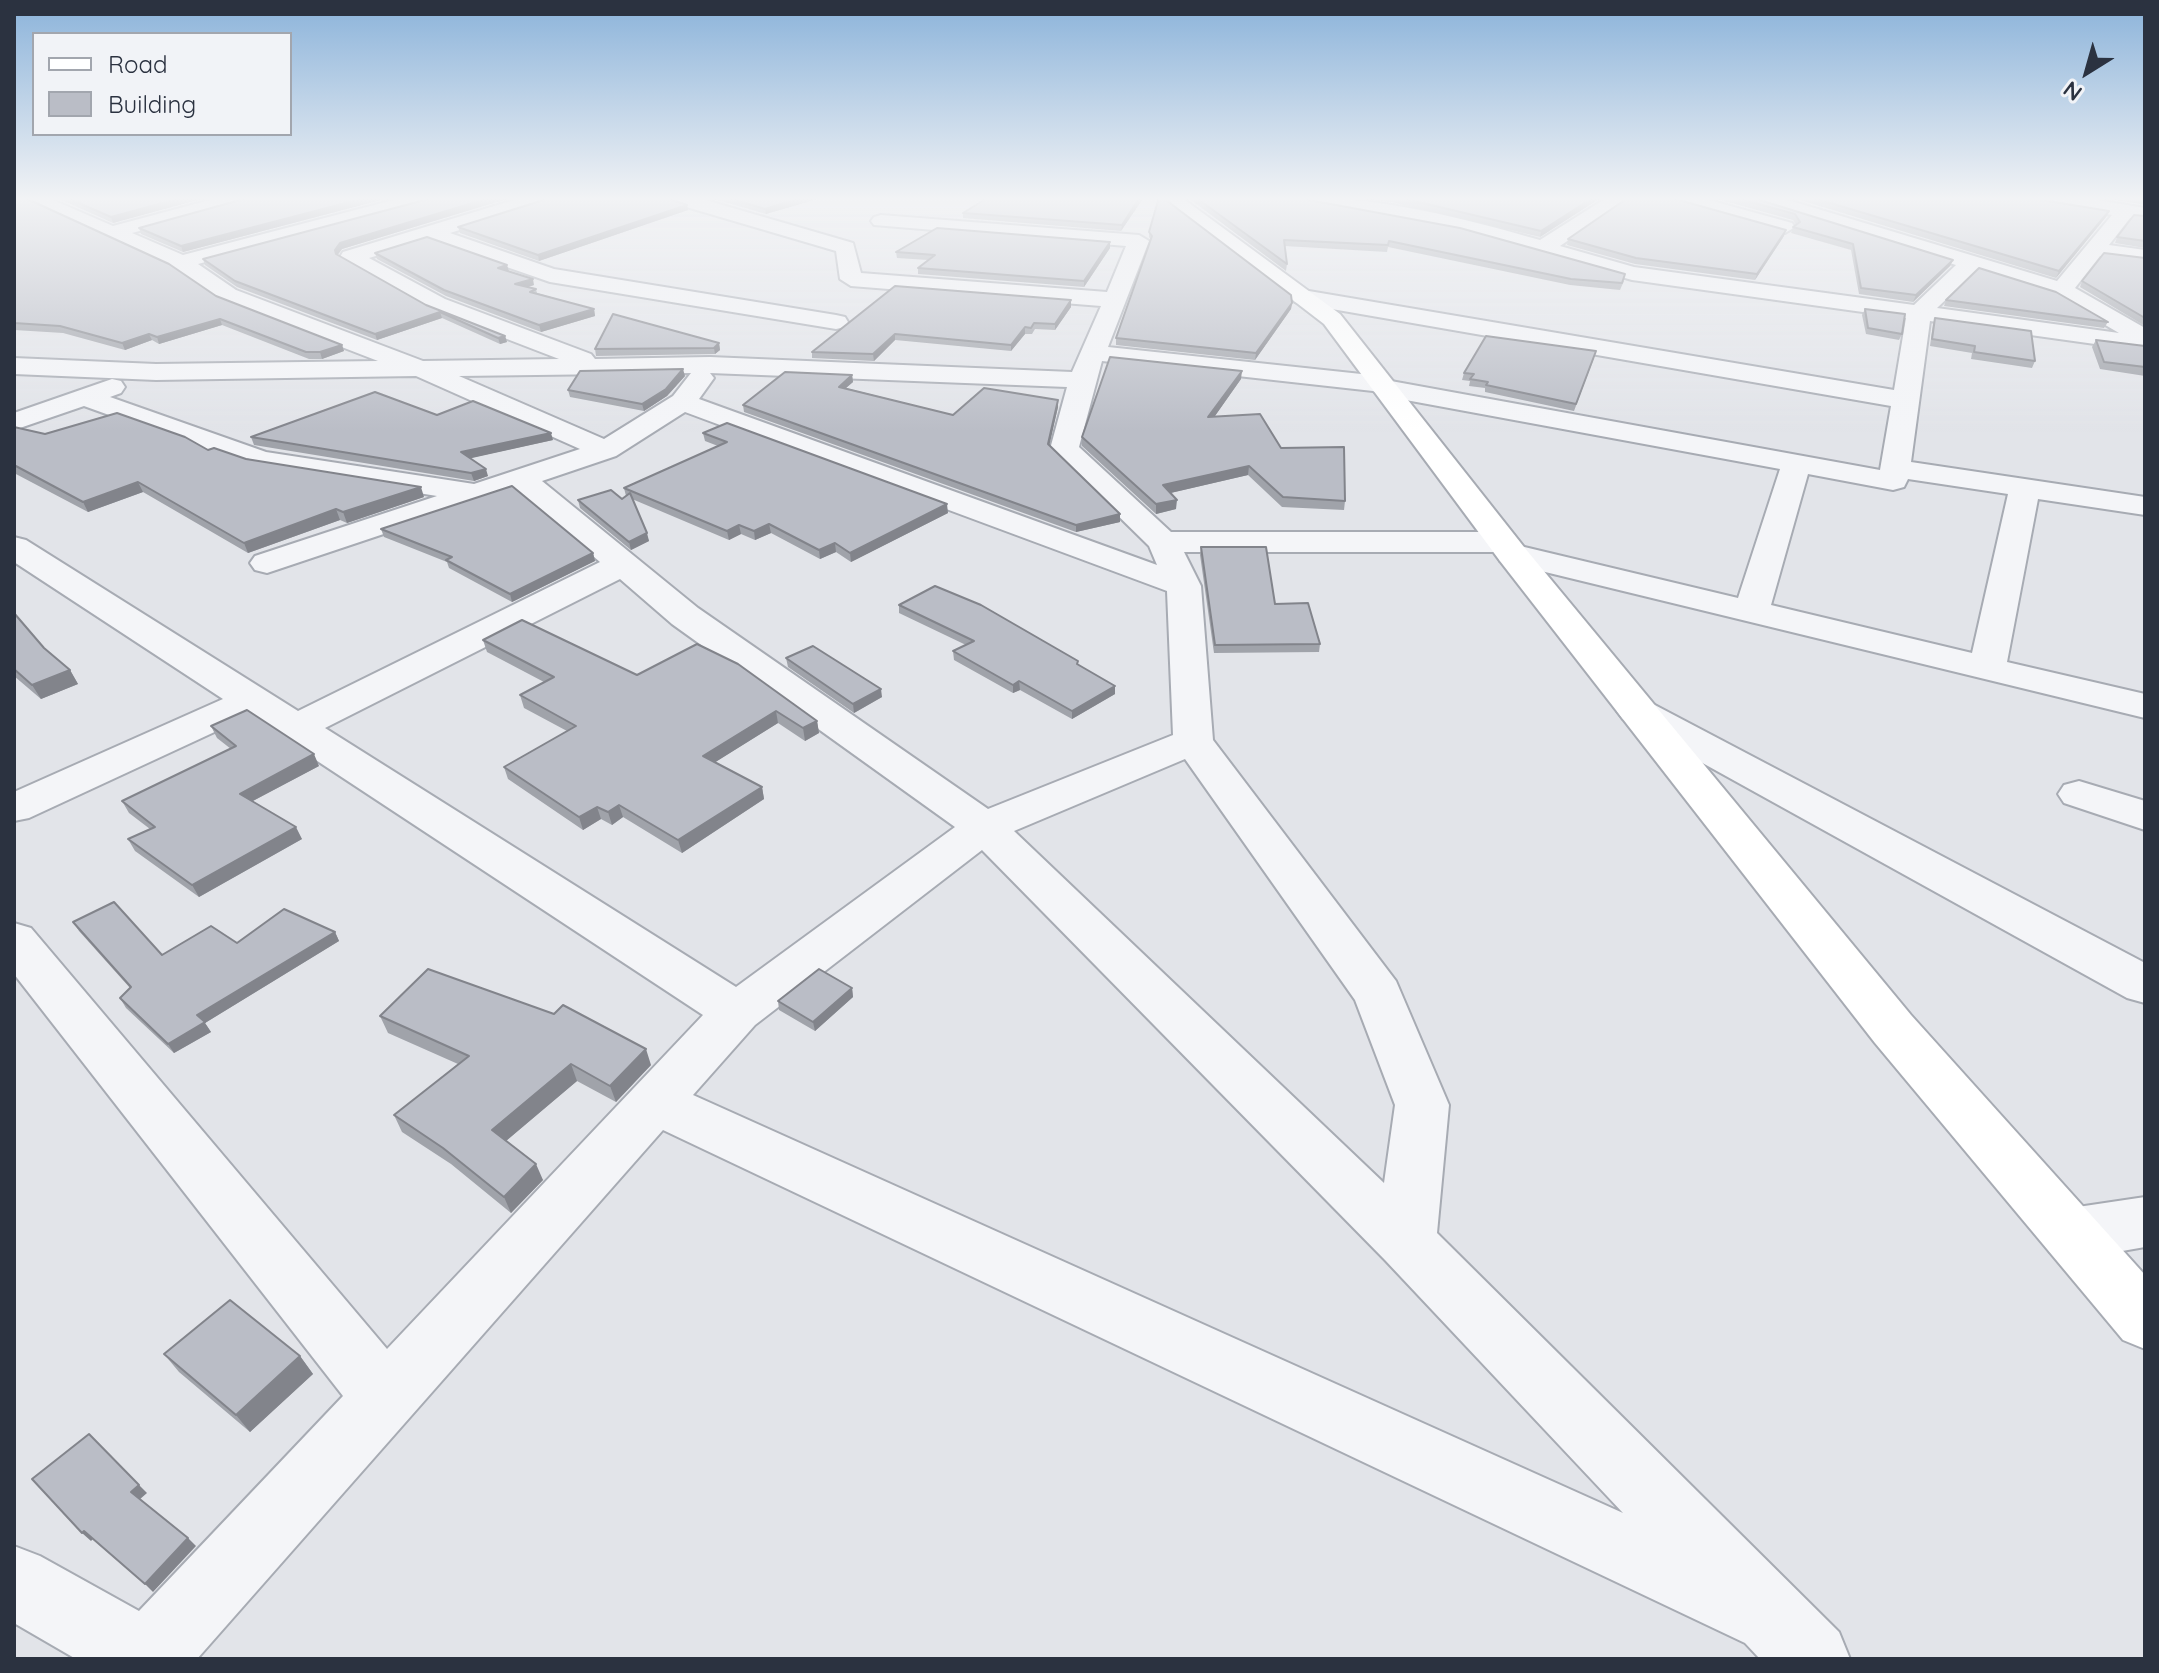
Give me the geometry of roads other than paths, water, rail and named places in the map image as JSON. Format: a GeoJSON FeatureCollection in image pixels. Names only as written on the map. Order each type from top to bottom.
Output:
{"type":"FeatureCollection","features":[{"type":"Feature","properties":{"kind":"street"},"geometry":{"type":"LineString","coordinates":[[200,275],[228,295],[423,370],[606,450]]}},
{"type":"Feature","properties":{"kind":"street"},"geometry":{"type":"LineString","coordinates":[[384,275],[437,304],[603,367]]}},
{"type":"Feature","properties":{"kind":"street"},"geometry":{"type":"LineString","coordinates":[[550,275],[836,322]]}},
{"type":"Feature","properties":{"kind":"street"},"geometry":{"type":"LineString","coordinates":[[853,275],[851,279],[1116,300]]}},
{"type":"Feature","properties":{"kind":"street"},"geometry":{"type":"LineString","coordinates":[[1126,275],[1089,367],[1064,449],[1163,542],[1184,586],[1193,741],[1378,994],[1422,1105],[1406,1242]]}},
{"type":"Feature","properties":{"kind":"street"},"geometry":{"type":"LineString","coordinates":[[1273,275],[1332,319],[1507,548],[1893,1029],[2145,1320]]}},
{"type":"Feature","properties":{"kind":"street"},"geometry":{"type":"LineString","coordinates":[[1647,275],[2145,344]]}},
{"type":"Feature","properties":{"kind":"street"},"geometry":{"type":"LineString","coordinates":[[14,366],[156,372],[710,365],[775,368],[1089,367],[1382,386],[1893,481],[1919,313],[1958,275]]}},
{"type":"Feature","properties":{"kind":"street"},"geometry":{"type":"LineString","coordinates":[[2008,275],[2145,316]]}},
{"type":"Feature","properties":{"kind":"street"},"geometry":{"type":"LineString","coordinates":[[2070,295],[2081,275]]}},
{"type":"Feature","properties":{"kind":"street"},"geometry":{"type":"LineString","coordinates":[[775,368],[889,282]]}},
{"type":"Feature","properties":{"kind":"street"},"geometry":{"type":"LineString","coordinates":[[2070,295],[2145,337]]}},
{"type":"Feature","properties":{"kind":"street"},"geometry":{"type":"LineString","coordinates":[[1303,297],[1905,400]]}},
{"type":"Feature","properties":{"kind":"street"},"geometry":{"type":"LineString","coordinates":[[267,563],[606,450],[683,402],[710,365]]}},
{"type":"Feature","properties":{"kind":"street"},"geometry":{"type":"LineString","coordinates":[[14,422],[156,372]]}},
{"type":"Feature","properties":{"kind":"street"},"geometry":{"type":"LineString","coordinates":[[85,397],[261,460],[497,486],[623,564],[685,616],[984,827],[1406,1242],[1791,1639]]}},
{"type":"Feature","properties":{"kind":"street"},"geometry":{"type":"LineString","coordinates":[[683,402],[1184,586]]}},
{"type":"Feature","properties":{"kind":"street"},"geometry":{"type":"LineString","coordinates":[[1751,612],[1796,464]]}},
{"type":"Feature","properties":{"kind":"street"},"geometry":{"type":"LineString","coordinates":[[1894,468],[2145,506]]}},
{"type":"Feature","properties":{"kind":"street"},"geometry":{"type":"LineString","coordinates":[[1987,668],[2025,488]]}},
{"type":"Feature","properties":{"kind":"street"},"geometry":{"type":"LineString","coordinates":[[1163,542],[1507,548],[1751,612],[2145,706]]}},
{"type":"Feature","properties":{"kind":"street"},"geometry":{"type":"LineString","coordinates":[[14,547],[737,1012]]}},
{"type":"Feature","properties":{"kind":"street"},"geometry":{"type":"LineString","coordinates":[[295,728],[623,564]]}},
{"type":"Feature","properties":{"kind":"street"},"geometry":{"type":"LineString","coordinates":[[14,808],[252,700]]}},
{"type":"Feature","properties":{"kind":"street"},"geometry":{"type":"LineString","coordinates":[[1637,711],[2145,985]]}},
{"type":"Feature","properties":{"kind":"street"},"geometry":{"type":"LineString","coordinates":[[14,1582],[148,1658],[737,1012],[984,827],[1193,741]]}},
{"type":"Feature","properties":{"kind":"street"},"geometry":{"type":"LineString","coordinates":[[2079,794],[2145,816]]}},
{"type":"Feature","properties":{"kind":"street"},"geometry":{"type":"LineString","coordinates":[[14,940],[385,1397]]}},
{"type":"Feature","properties":{"kind":"street"},"geometry":{"type":"LineString","coordinates":[[655,1102],[1791,1639]]}},
{"type":"Feature","properties":{"kind":"street"},"geometry":{"type":"LineString","coordinates":[[2071,1234],[2145,1222]]}}]}
